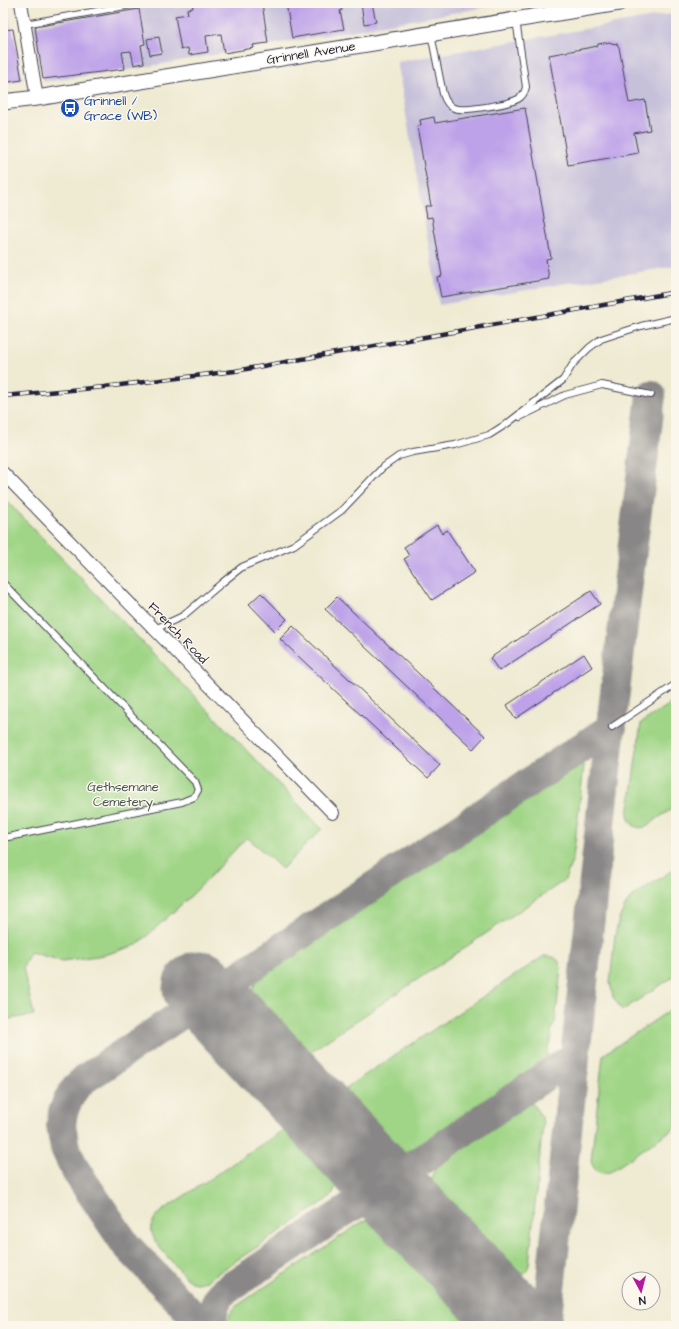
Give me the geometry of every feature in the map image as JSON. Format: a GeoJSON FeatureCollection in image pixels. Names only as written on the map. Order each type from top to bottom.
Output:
{"type":"FeatureCollection","features":[{"type":"Feature","properties":{"kind":"street"},"geometry":{"type":"LineString","coordinates":[[21,3],[37,98]]}},
{"type":"Feature","properties":{"kind":"street","name":"Grinnell Avenue"},"geometry":{"type":"LineString","coordinates":[[3,102],[37,98],[619,3]]}},
{"type":"Feature","properties":{"kind":"street","name":"French Road"},"geometry":{"type":"LineString","coordinates":[[3,473],[333,813]]}},
{"type":"Feature","properties":{"kind":"lane"},"geometry":{"type":"LineString","coordinates":[[24,24],[142,3]]}},
{"type":"Feature","properties":{"kind":"lane"},"geometry":{"type":"LineString","coordinates":[[431,34],[443,94],[447,103],[453,108],[463,110],[508,103],[519,99],[524,93],[526,87],[516,20]]}},
{"type":"Feature","properties":{"kind":"lane"},"geometry":{"type":"LineString","coordinates":[[508,423],[563,380],[573,364],[589,348],[601,339],[641,326],[676,318]]}},
{"type":"Feature","properties":{"kind":"lane"},"geometry":{"type":"LineString","coordinates":[[154,629],[183,616],[242,567],[294,545],[342,510],[382,468],[399,456],[468,442],[489,434],[565,395],[602,385],[651,395]]}},
{"type":"Feature","properties":{"kind":"lane"},"geometry":{"type":"LineString","coordinates":[[3,583],[195,782],[198,790],[194,797],[182,802],[4,836]]}},
{"type":"Feature","properties":{"kind":"lane"},"geometry":{"type":"LineString","coordinates":[[612,727],[676,684]]}},
{"type":"Feature","properties":{"kind":"shaded area"},"geometry":{"type":"Polygon","coordinates":[[[3,3],[7,3],[20,81],[3,84],[3,3]]]}},
{"type":"Feature","properties":{"kind":"shaded area"},"geometry":{"type":"Polygon","coordinates":[[[167,3],[509,3],[134,69],[44,82],[33,25],[167,3]]]}},
{"type":"Feature","properties":{"kind":"shaded area"},"geometry":{"type":"Polygon","coordinates":[[[676,13],[676,266],[439,305],[397,62],[676,13]]]}},
{"type":"Feature","properties":{"kind":"green space","name":"Gethsemane Cemetery"},"geometry":{"type":"Polygon","coordinates":[[[3,497],[322,829],[282,869],[247,837],[194,893],[137,945],[104,955],[62,961],[30,952],[23,968],[34,1015],[3,1020],[3,497]]]}},
{"type":"Feature","properties":{"kind":"green space"},"geometry":{"type":"Polygon","coordinates":[[[676,700],[676,806],[645,827],[638,828],[631,823],[628,814],[641,723],[676,700]]]}},
{"type":"Feature","properties":{"kind":"green space"},"geometry":{"type":"Polygon","coordinates":[[[581,764],[584,766],[573,858],[565,880],[301,1058],[258,1012],[253,1002],[252,993],[255,984],[262,976],[581,764]]]}},
{"type":"Feature","properties":{"kind":"green space"},"geometry":{"type":"Polygon","coordinates":[[[676,868],[676,975],[622,1010],[613,997],[610,982],[615,935],[619,919],[626,904],[633,896],[676,868]]]}},
{"type":"Feature","properties":{"kind":"green space"},"geometry":{"type":"Polygon","coordinates":[[[544,956],[556,958],[561,968],[555,1023],[552,1030],[546,1061],[414,1149],[403,1152],[390,1148],[344,1102],[347,1087],[544,956]]]}},
{"type":"Feature","properties":{"kind":"green space"},"geometry":{"type":"Polygon","coordinates":[[[676,1006],[676,1127],[610,1172],[604,1173],[598,1171],[591,1161],[603,1055],[676,1006]]]}},
{"type":"Feature","properties":{"kind":"green space"},"geometry":{"type":"Polygon","coordinates":[[[531,1102],[542,1117],[543,1124],[529,1264],[525,1273],[514,1277],[510,1276],[436,1195],[431,1181],[436,1168],[443,1160],[531,1102]]]}},
{"type":"Feature","properties":{"kind":"green space"},"geometry":{"type":"Polygon","coordinates":[[[283,1130],[303,1133],[335,1168],[337,1184],[333,1193],[325,1201],[206,1281],[198,1283],[191,1282],[161,1250],[153,1237],[152,1223],[163,1210],[283,1130]]]}},
{"type":"Feature","properties":{"kind":"green space"},"geometry":{"type":"Polygon","coordinates":[[[372,1219],[391,1225],[487,1326],[233,1326],[229,1321],[230,1314],[235,1307],[362,1222],[372,1219]]]}},
{"type":"Feature","properties":{"kind":"building"},"geometry":{"type":"Polygon","coordinates":[[[192,3],[262,3],[268,43],[253,45],[254,48],[224,53],[221,34],[206,36],[208,52],[189,55],[188,48],[181,50],[175,16],[188,14],[187,9],[193,8],[192,3]]]}},
{"type":"Feature","properties":{"kind":"building"},"geometry":{"type":"Polygon","coordinates":[[[286,3],[341,3],[342,10],[340,11],[344,29],[292,38],[286,3]]]}},
{"type":"Feature","properties":{"kind":"building"},"geometry":{"type":"Polygon","coordinates":[[[361,3],[372,3],[376,22],[364,24],[361,3]]]}},
{"type":"Feature","properties":{"kind":"building"},"geometry":{"type":"Polygon","coordinates":[[[461,3],[482,3],[482,4],[462,7],[461,3]]]}},
{"type":"Feature","properties":{"kind":"building"},"geometry":{"type":"Polygon","coordinates":[[[139,9],[145,44],[141,45],[144,63],[134,65],[131,51],[122,52],[125,69],[43,79],[35,27],[139,9]]]}},
{"type":"Feature","properties":{"kind":"building"},"geometry":{"type":"Polygon","coordinates":[[[13,29],[22,80],[3,83],[3,30],[13,29]]]}},
{"type":"Feature","properties":{"kind":"building"},"geometry":{"type":"Polygon","coordinates":[[[159,37],[162,53],[150,55],[147,39],[159,37]]]}},
{"type":"Feature","properties":{"kind":"building"},"geometry":{"type":"Polygon","coordinates":[[[610,42],[617,44],[619,47],[629,103],[645,100],[650,130],[634,133],[638,153],[568,165],[549,55],[598,46],[598,44],[610,42]]]}},
{"type":"Feature","properties":{"kind":"building"},"geometry":{"type":"Polygon","coordinates":[[[525,108],[551,258],[546,259],[549,279],[441,297],[437,277],[442,276],[432,217],[427,218],[425,206],[431,206],[417,126],[421,125],[420,120],[434,117],[435,123],[525,108]]]}},
{"type":"Feature","properties":{"kind":"building"},"geometry":{"type":"Polygon","coordinates":[[[437,525],[442,534],[447,530],[475,572],[432,600],[404,559],[409,556],[404,547],[437,525]]]}},
{"type":"Feature","properties":{"kind":"building"},"geometry":{"type":"Polygon","coordinates":[[[591,591],[600,604],[499,671],[490,658],[591,591]]]}},
{"type":"Feature","properties":{"kind":"building"},"geometry":{"type":"Polygon","coordinates":[[[261,593],[287,619],[275,631],[249,604],[261,593]]]}},
{"type":"Feature","properties":{"kind":"building"},"geometry":{"type":"Polygon","coordinates":[[[337,597],[485,736],[473,749],[325,609],[337,597]]]}},
{"type":"Feature","properties":{"kind":"building"},"geometry":{"type":"Polygon","coordinates":[[[293,626],[440,765],[428,778],[280,639],[293,626]]]}},
{"type":"Feature","properties":{"kind":"building"},"geometry":{"type":"Polygon","coordinates":[[[584,654],[592,667],[515,719],[507,705],[584,654]]]}},
{"type":"Feature","properties":{"kind":"taxiway"},"geometry":{"type":"LineString","coordinates":[[546,1326],[618,664],[651,395]]}},
{"type":"Feature","properties":{"kind":"taxiway"},"geometry":{"type":"LineString","coordinates":[[203,1326],[126,1245],[76,1171],[65,1148],[61,1125],[63,1112],[75,1088],[86,1078],[612,727]]}},
{"type":"Feature","properties":{"kind":"taxiway"},"geometry":{"type":"LineString","coordinates":[[231,1021],[228,1006],[229,994],[235,983],[245,972]]}},
{"type":"Feature","properties":{"kind":"taxiway"},"geometry":{"type":"LineString","coordinates":[[213,1326],[214,1307],[224,1291],[385,1185],[575,1056]]}},
{"type":"Feature","properties":{"kind":"taxiway"},"geometry":{"type":"LineString","coordinates":[[354,1205],[375,1201],[394,1204],[410,1214],[426,1228]]}},
{"type":"Feature","properties":{"kind":"runway"},"geometry":{"type":"LineString","coordinates":[[200,988],[385,1185],[521,1326]]}},
{"type":"Feature","properties":{"kind":"railway"},"geometry":{"type":"LineString","coordinates":[[3,396],[104,387],[235,371],[676,292]]}},
{"type":"Feature","properties":{"kind":"place","name":"Grinnell / Grace (WB)"},"geometry":{"type":"Point","coordinates":[70,108]}}]}
